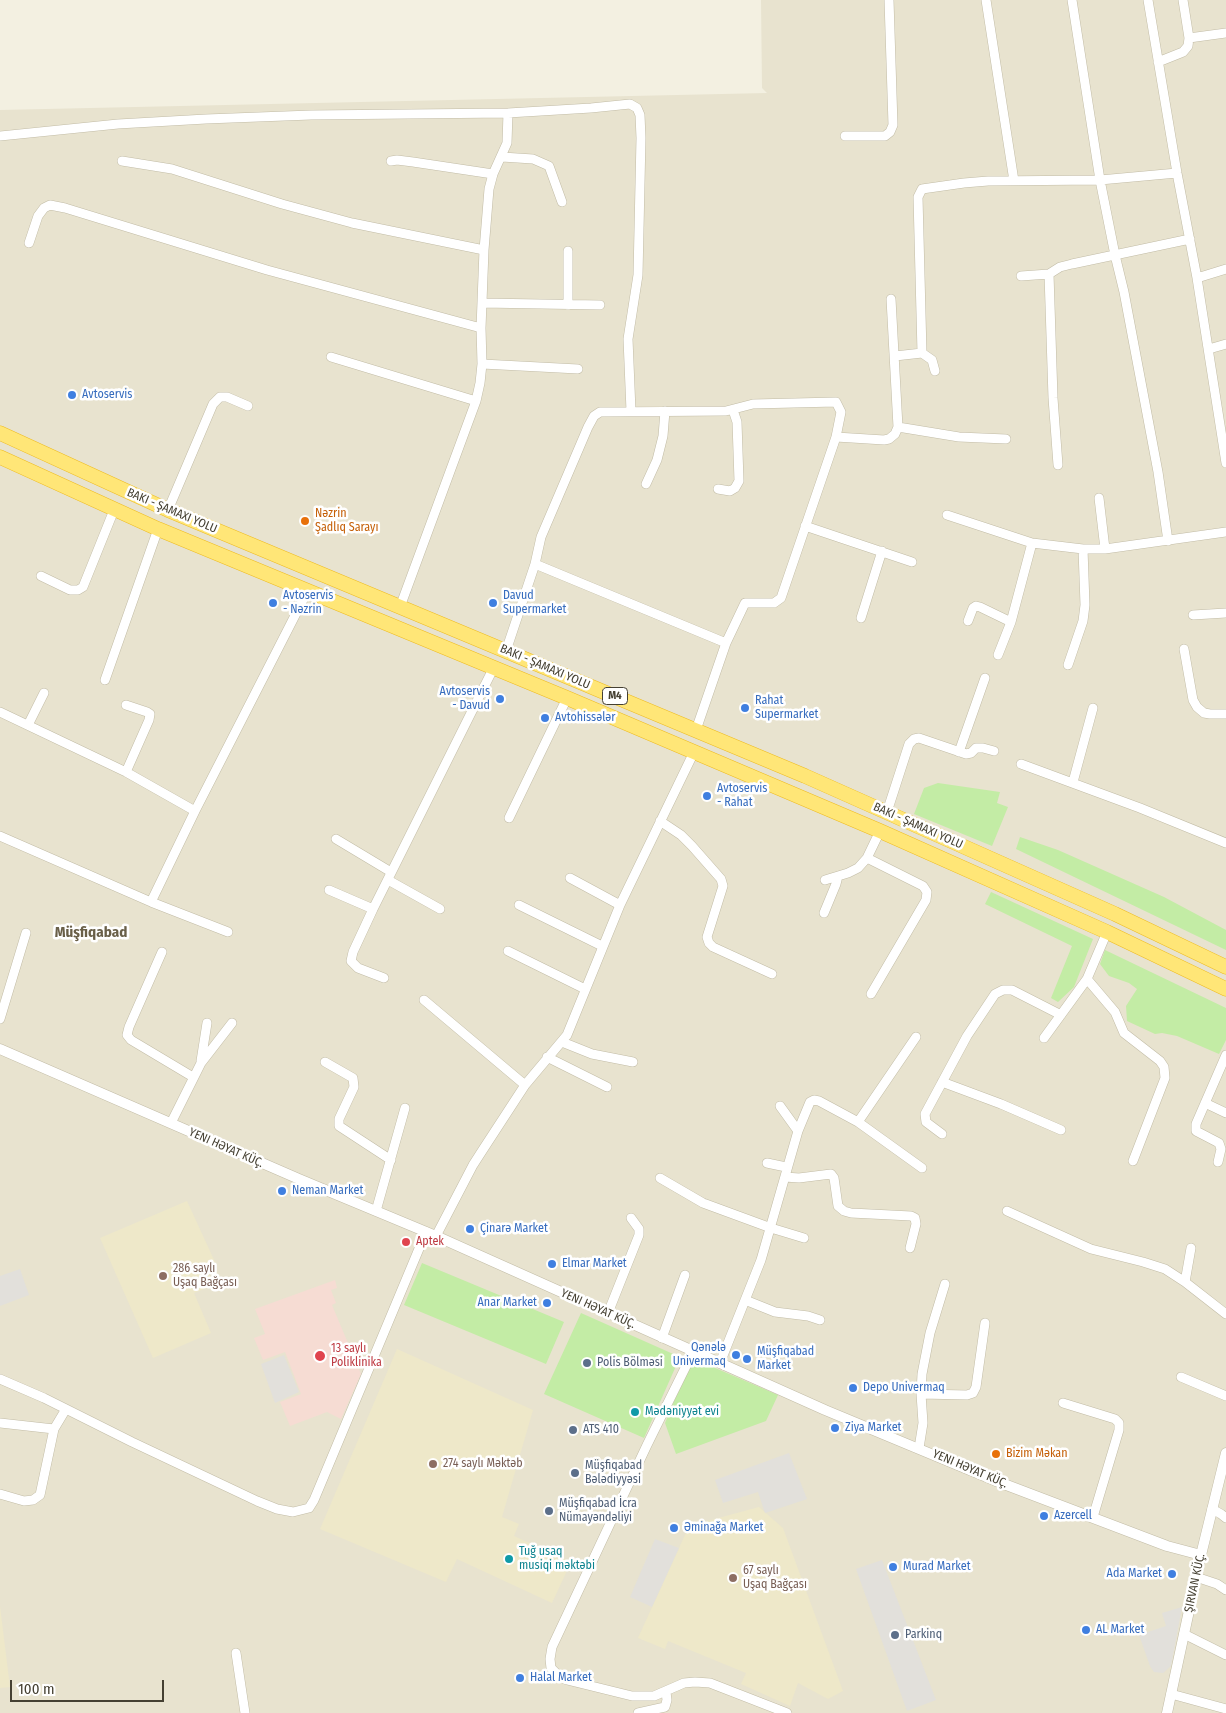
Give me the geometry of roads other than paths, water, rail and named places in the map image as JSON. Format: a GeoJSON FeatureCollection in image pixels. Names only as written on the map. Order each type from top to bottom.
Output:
{"type":"FeatureCollection","features":[{"type":"Feature","properties":{"kind":"highway","name":"M4"},"geometry":{"type":"LineString","coordinates":[[0,433],[168,510],[696,730],[887,812],[1098,906],[1226,967]]}},
{"type":"Feature","properties":{"kind":"highway","name":"M4"},"geometry":{"type":"LineString","coordinates":[[0,457],[158,530],[567,698],[880,831],[1107,932],[1226,989]]}},
{"type":"Feature","properties":{"kind":"street"},"geometry":{"type":"LineString","coordinates":[[844,136],[885,136],[890,132],[893,125],[889,0]]}},
{"type":"Feature","properties":{"kind":"street"},"geometry":{"type":"LineString","coordinates":[[986,0],[1014,180]]}},
{"type":"Feature","properties":{"kind":"street"},"geometry":{"type":"LineString","coordinates":[[1072,0],[1100,180],[1124,292],[1158,472],[1168,540]]}},
{"type":"Feature","properties":{"kind":"street"},"geometry":{"type":"LineString","coordinates":[[1148,0],[1197,278],[1226,460]]}},
{"type":"Feature","properties":{"kind":"street"},"geometry":{"type":"LineString","coordinates":[[1158,62],[1183,52],[1188,46],[1190,38],[1183,0]]}},
{"type":"Feature","properties":{"kind":"street"},"geometry":{"type":"LineString","coordinates":[[1190,38],[1226,33]]}},
{"type":"Feature","properties":{"kind":"street"},"geometry":{"type":"LineString","coordinates":[[0,136],[118,124],[206,119],[311,115],[508,112],[630,104],[637,108],[640,115],[638,275],[628,340],[631,411]]}},
{"type":"Feature","properties":{"kind":"street"},"geometry":{"type":"LineString","coordinates":[[400,607],[476,401],[480,383],[484,250],[489,189],[507,143],[508,112]]}},
{"type":"Feature","properties":{"kind":"street"},"geometry":{"type":"LineString","coordinates":[[502,157],[533,159],[549,166],[562,202]]}},
{"type":"Feature","properties":{"kind":"street"},"geometry":{"type":"LineString","coordinates":[[122,161],[172,169],[282,204],[352,223],[484,250]]}},
{"type":"Feature","properties":{"kind":"street"},"geometry":{"type":"LineString","coordinates":[[391,161],[414,162],[494,174]]}},
{"type":"Feature","properties":{"kind":"street"},"geometry":{"type":"LineString","coordinates":[[922,353],[918,197],[922,189],[964,182],[1100,180],[1177,173]]}},
{"type":"Feature","properties":{"kind":"street"},"geometry":{"type":"LineString","coordinates":[[29,243],[38,216],[44,208],[50,205],[267,270],[481,328]]}},
{"type":"Feature","properties":{"kind":"street"},"geometry":{"type":"LineString","coordinates":[[1021,276],[1049,274],[1060,267],[1072,264],[1190,239]]}},
{"type":"Feature","properties":{"kind":"street"},"geometry":{"type":"LineString","coordinates":[[568,251],[568,304]]}},
{"type":"Feature","properties":{"kind":"street"},"geometry":{"type":"LineString","coordinates":[[1197,278],[1226,269]]}},
{"type":"Feature","properties":{"kind":"street"},"geometry":{"type":"LineString","coordinates":[[1049,274],[1053,398],[1058,464]]}},
{"type":"Feature","properties":{"kind":"street"},"geometry":{"type":"LineString","coordinates":[[836,437],[884,440],[895,434],[898,427],[891,299]]}},
{"type":"Feature","properties":{"kind":"street"},"geometry":{"type":"LineString","coordinates":[[482,302],[600,305]]}},
{"type":"Feature","properties":{"kind":"street"},"geometry":{"type":"LineString","coordinates":[[1209,349],[1226,344]]}},
{"type":"Feature","properties":{"kind":"street"},"geometry":{"type":"LineString","coordinates":[[895,356],[922,353],[932,360],[935,371]]}},
{"type":"Feature","properties":{"kind":"street"},"geometry":{"type":"LineString","coordinates":[[331,357],[476,401]]}},
{"type":"Feature","properties":{"kind":"street"},"geometry":{"type":"LineString","coordinates":[[482,364],[578,369]]}},
{"type":"Feature","properties":{"kind":"street"},"geometry":{"type":"LineString","coordinates":[[168,510],[213,404],[220,397],[227,397],[248,406]]}},
{"type":"Feature","properties":{"kind":"street"},"geometry":{"type":"LineString","coordinates":[[506,651],[542,538],[594,416],[600,412],[733,410],[753,404],[836,402],[841,412],[836,437],[781,598],[774,603],[745,603],[726,643],[696,730]]}},
{"type":"Feature","properties":{"kind":"street"},"geometry":{"type":"LineString","coordinates":[[718,488],[730,491],[735,488],[739,481],[737,422],[733,410]]}},
{"type":"Feature","properties":{"kind":"street"},"geometry":{"type":"LineString","coordinates":[[646,484],[657,460],[663,436],[665,411]]}},
{"type":"Feature","properties":{"kind":"street"},"geometry":{"type":"LineString","coordinates":[[898,427],[959,437],[1006,439]]}},
{"type":"Feature","properties":{"kind":"street"},"geometry":{"type":"LineString","coordinates":[[1099,498],[1105,549]]}},
{"type":"Feature","properties":{"kind":"street"},"geometry":{"type":"LineString","coordinates":[[41,576],[70,590],[78,590],[83,587],[114,510]]}},
{"type":"Feature","properties":{"kind":"street"},"geometry":{"type":"LineString","coordinates":[[948,515],[1032,543],[1084,549],[1105,549],[1226,532]]}},
{"type":"Feature","properties":{"kind":"street"},"geometry":{"type":"LineString","coordinates":[[805,526],[912,562]]}},
{"type":"Feature","properties":{"kind":"street"},"geometry":{"type":"LineString","coordinates":[[105,680],[158,530]]}},
{"type":"Feature","properties":{"kind":"street"},"geometry":{"type":"LineString","coordinates":[[998,654],[1011,622],[1032,543]]}},
{"type":"Feature","properties":{"kind":"street"},"geometry":{"type":"LineString","coordinates":[[1068,665],[1083,622],[1085,606],[1084,549]]}},
{"type":"Feature","properties":{"kind":"street"},"geometry":{"type":"LineString","coordinates":[[862,618],[882,551]]}},
{"type":"Feature","properties":{"kind":"street"},"geometry":{"type":"LineString","coordinates":[[535,564],[726,643]]}},
{"type":"Feature","properties":{"kind":"street"},"geometry":{"type":"LineString","coordinates":[[151,902],[195,811],[307,592]]}},
{"type":"Feature","properties":{"kind":"street"},"geometry":{"type":"LineString","coordinates":[[968,621],[973,608],[976,606],[1011,622]]}},
{"type":"Feature","properties":{"kind":"street"},"geometry":{"type":"LineString","coordinates":[[1193,615],[1226,613]]}},
{"type":"Feature","properties":{"kind":"street"},"geometry":{"type":"LineString","coordinates":[[1184,648],[1193,700],[1197,707],[1204,713],[1226,714]]}},
{"type":"Feature","properties":{"kind":"street"},"geometry":{"type":"LineString","coordinates":[[384,978],[358,968],[351,961],[353,952],[494,669]]}},
{"type":"Feature","properties":{"kind":"street"},"geometry":{"type":"LineString","coordinates":[[958,752],[985,678]]}},
{"type":"Feature","properties":{"kind":"street"},"geometry":{"type":"LineString","coordinates":[[28,725],[44,692]]}},
{"type":"Feature","properties":{"kind":"street"},"geometry":{"type":"LineString","coordinates":[[509,818],[567,698]]}},
{"type":"Feature","properties":{"kind":"street"},"geometry":{"type":"LineString","coordinates":[[126,705],[150,714],[126,772]]}},
{"type":"Feature","properties":{"kind":"street"},"geometry":{"type":"LineString","coordinates":[[1072,782],[1094,708]]}},
{"type":"Feature","properties":{"kind":"street"},"geometry":{"type":"LineString","coordinates":[[0,712],[126,772],[195,811]]}},
{"type":"Feature","properties":{"kind":"street"},"geometry":{"type":"LineString","coordinates":[[887,812],[909,744],[914,739],[919,738],[966,754],[971,753],[976,748],[994,751]]}},
{"type":"Feature","properties":{"kind":"street"},"geometry":{"type":"LineString","coordinates":[[436,1236],[473,1165],[525,1085],[562,1042],[572,1025],[620,905],[694,752]]}},
{"type":"Feature","properties":{"kind":"street"},"geometry":{"type":"LineString","coordinates":[[1021,764],[1226,842]]}},
{"type":"Feature","properties":{"kind":"street"},"geometry":{"type":"LineString","coordinates":[[660,821],[681,835],[721,879],[723,886],[707,937],[709,943],[713,947],[772,974]]}},
{"type":"Feature","properties":{"kind":"street"},"geometry":{"type":"LineString","coordinates":[[825,880],[858,868],[868,858],[880,831]]}},
{"type":"Feature","properties":{"kind":"street"},"geometry":{"type":"LineString","coordinates":[[0,836],[151,902],[228,932]]}},
{"type":"Feature","properties":{"kind":"street"},"geometry":{"type":"LineString","coordinates":[[336,839],[440,909]]}},
{"type":"Feature","properties":{"kind":"street"},"geometry":{"type":"LineString","coordinates":[[868,858],[923,886],[927,892],[926,900],[872,994]]}},
{"type":"Feature","properties":{"kind":"street"},"geometry":{"type":"LineString","coordinates":[[824,913],[838,876]]}},
{"type":"Feature","properties":{"kind":"street"},"geometry":{"type":"LineString","coordinates":[[570,878],[620,905]]}},
{"type":"Feature","properties":{"kind":"street"},"geometry":{"type":"LineString","coordinates":[[329,890],[373,909]]}},
{"type":"Feature","properties":{"kind":"street"},"geometry":{"type":"LineString","coordinates":[[519,905],[602,946]]}},
{"type":"Feature","properties":{"kind":"street"},"geometry":{"type":"LineString","coordinates":[[1044,1038],[1087,979],[1107,932]]}},
{"type":"Feature","properties":{"kind":"street"},"geometry":{"type":"LineString","coordinates":[[0,1019],[26,933]]}},
{"type":"Feature","properties":{"kind":"street"},"geometry":{"type":"LineString","coordinates":[[508,951],[585,990]]}},
{"type":"Feature","properties":{"kind":"street"},"geometry":{"type":"LineString","coordinates":[[162,952],[127,1035],[131,1040],[193,1077]]}},
{"type":"Feature","properties":{"kind":"street"},"geometry":{"type":"LineString","coordinates":[[1087,979],[1115,1012],[1124,1033],[1160,1061],[1164,1067],[1164,1078],[1133,1161]]}},
{"type":"Feature","properties":{"kind":"street"},"geometry":{"type":"LineString","coordinates":[[942,1134],[926,1122],[925,1114],[967,1036],[996,994],[1003,990],[1012,990],[1061,1014]]}},
{"type":"Feature","properties":{"kind":"street"},"geometry":{"type":"LineString","coordinates":[[424,1000],[525,1085]]}},
{"type":"Feature","properties":{"kind":"street"},"geometry":{"type":"LineString","coordinates":[[201,1063],[207,1023]]}},
{"type":"Feature","properties":{"kind":"street"},"geometry":{"type":"LineString","coordinates":[[171,1123],[201,1063],[232,1023]]}},
{"type":"Feature","properties":{"kind":"street"},"geometry":{"type":"LineString","coordinates":[[858,1122],[916,1037]]}},
{"type":"Feature","properties":{"kind":"street"},"geometry":{"type":"LineString","coordinates":[[562,1042],[592,1054],[633,1062]]}},
{"type":"Feature","properties":{"kind":"street","name":"YENI HƏYAT KÜÇ."},"geometry":{"type":"LineString","coordinates":[[0,1049],[298,1180],[436,1236],[825,1410],[996,1481],[1167,1546],[1201,1555]]}},
{"type":"Feature","properties":{"kind":"street"},"geometry":{"type":"LineString","coordinates":[[1218,1162],[1221,1149],[1219,1144],[1196,1131],[1196,1124],[1226,1056]]}},
{"type":"Feature","properties":{"kind":"street"},"geometry":{"type":"LineString","coordinates":[[547,1058],[607,1087]]}},
{"type":"Feature","properties":{"kind":"street"},"geometry":{"type":"LineString","coordinates":[[325,1062],[352,1078],[354,1087],[339,1119],[339,1126],[391,1160]]}},
{"type":"Feature","properties":{"kind":"street"},"geometry":{"type":"LineString","coordinates":[[942,1082],[1001,1104],[1061,1130]]}},
{"type":"Feature","properties":{"kind":"street"},"geometry":{"type":"LineString","coordinates":[[720,1363],[761,1260],[785,1177],[786,1167],[810,1102],[814,1100],[858,1122],[922,1168]]}},
{"type":"Feature","properties":{"kind":"street"},"geometry":{"type":"LineString","coordinates":[[1205,1103],[1226,1113]]}},
{"type":"Feature","properties":{"kind":"street"},"geometry":{"type":"LineString","coordinates":[[780,1106],[798,1131]]}},
{"type":"Feature","properties":{"kind":"street"},"geometry":{"type":"LineString","coordinates":[[376,1211],[405,1108]]}},
{"type":"Feature","properties":{"kind":"street"},"geometry":{"type":"LineString","coordinates":[[767,1163],[786,1167]]}},
{"type":"Feature","properties":{"kind":"street"},"geometry":{"type":"LineString","coordinates":[[785,1177],[799,1178],[831,1174],[834,1178],[838,1206],[844,1211],[850,1213],[911,1216],[915,1218],[916,1224],[910,1248]]}},
{"type":"Feature","properties":{"kind":"street"},"geometry":{"type":"LineString","coordinates":[[660,1178],[703,1203],[804,1238]]}},
{"type":"Feature","properties":{"kind":"street"},"geometry":{"type":"LineString","coordinates":[[1007,1211],[1091,1249],[1164,1269],[1186,1282],[1226,1314]]}},
{"type":"Feature","properties":{"kind":"street"},"geometry":{"type":"LineString","coordinates":[[608,1313],[638,1235],[639,1229],[631,1218]]}},
{"type":"Feature","properties":{"kind":"street"},"geometry":{"type":"LineString","coordinates":[[0,1379],[257,1501],[278,1509],[293,1512],[309,1508],[341,1438],[426,1232]]}},
{"type":"Feature","properties":{"kind":"street"},"geometry":{"type":"LineString","coordinates":[[1186,1282],[1191,1248]]}},
{"type":"Feature","properties":{"kind":"street"},"geometry":{"type":"LineString","coordinates":[[662,1338],[685,1275]]}},
{"type":"Feature","properties":{"kind":"street"},"geometry":{"type":"LineString","coordinates":[[920,1448],[923,1423],[922,1374],[930,1333],[945,1284]]}},
{"type":"Feature","properties":{"kind":"street"},"geometry":{"type":"LineString","coordinates":[[745,1300],[775,1312],[808,1316],[820,1320]]}},
{"type":"Feature","properties":{"kind":"street"},"geometry":{"type":"LineString","coordinates":[[921,1394],[967,1395],[973,1393],[976,1387],[985,1323]]}},
{"type":"Feature","properties":{"kind":"street"},"geometry":{"type":"LineString","coordinates":[[693,1352],[642,1454],[552,1647],[551,1668],[554,1673],[567,1680],[632,1696],[654,1696],[684,1683],[710,1683],[787,1713]]}},
{"type":"Feature","properties":{"kind":"street"},"geometry":{"type":"LineString","coordinates":[[1181,1377],[1226,1396]]}},
{"type":"Feature","properties":{"kind":"street"},"geometry":{"type":"LineString","coordinates":[[1063,1403],[1116,1419],[1120,1423],[1120,1430],[1093,1517]]}},
{"type":"Feature","properties":{"kind":"street"},"geometry":{"type":"LineString","coordinates":[[0,1494],[24,1501],[33,1500],[40,1495],[54,1429],[66,1409]]}},
{"type":"Feature","properties":{"kind":"street"},"geometry":{"type":"LineString","coordinates":[[0,1423],[54,1429]]}},
{"type":"Feature","properties":{"kind":"street","name":"ŞIRVAN KÜÇ."},"geometry":{"type":"LineString","coordinates":[[1166,1713],[1226,1453]]}},
{"type":"Feature","properties":{"kind":"street"},"geometry":{"type":"LineString","coordinates":[[1212,1510],[1226,1518]]}},
{"type":"Feature","properties":{"kind":"street"},"geometry":{"type":"LineString","coordinates":[[1196,1577],[1216,1584],[1226,1590]]}},
{"type":"Feature","properties":{"kind":"street"},"geometry":{"type":"LineString","coordinates":[[1184,1634],[1226,1655]]}},
{"type":"Feature","properties":{"kind":"street"},"geometry":{"type":"LineString","coordinates":[[236,1653],[245,1713]]}},
{"type":"Feature","properties":{"kind":"street"},"geometry":{"type":"LineString","coordinates":[[638,1713],[665,1707],[666,1692]]}},
{"type":"Feature","properties":{"kind":"street"},"geometry":{"type":"LineString","coordinates":[[1171,1694],[1226,1709]]}},
{"type":"Feature","properties":{"kind":"place","name":"Avtoservis"},"geometry":{"type":"Point","coordinates":[72,395]}},
{"type":"Feature","properties":{"kind":"place","name":"Nəzrin Şadlıq Sarayı"},"geometry":{"type":"Point","coordinates":[305,521]}},
{"type":"Feature","properties":{"kind":"place","name":"Avtoservis - Nəzrin"},"geometry":{"type":"Point","coordinates":[273,603]}},
{"type":"Feature","properties":{"kind":"place","name":"Davud Supermarket"},"geometry":{"type":"Point","coordinates":[493,603]}},
{"type":"Feature","properties":{"kind":"place","name":"Avtoservis - Davud"},"geometry":{"type":"Point","coordinates":[500,699]}},
{"type":"Feature","properties":{"kind":"place","name":"Rahat Supermarket"},"geometry":{"type":"Point","coordinates":[745,708]}},
{"type":"Feature","properties":{"kind":"place","name":"Avtohissələr"},"geometry":{"type":"Point","coordinates":[545,718]}},
{"type":"Feature","properties":{"kind":"place","name":"Avtoservis - Rahat"},"geometry":{"type":"Point","coordinates":[707,796]}},
{"type":"Feature","properties":{"kind":"place","name":"Neman Market"},"geometry":{"type":"Point","coordinates":[282,1191]}},
{"type":"Feature","properties":{"kind":"place","name":"Çinarə Market"},"geometry":{"type":"Point","coordinates":[470,1229]}},
{"type":"Feature","properties":{"kind":"place","name":"Aptek"},"geometry":{"type":"Point","coordinates":[406,1242]}},
{"type":"Feature","properties":{"kind":"place","name":"Elmar Market"},"geometry":{"type":"Point","coordinates":[552,1264]}},
{"type":"Feature","properties":{"kind":"place","name":"286 saylı Uşaq Bağçası"},"geometry":{"type":"Point","coordinates":[163,1276]}},
{"type":"Feature","properties":{"kind":"place","name":"Anar Market"},"geometry":{"type":"Point","coordinates":[547,1303]}},
{"type":"Feature","properties":{"kind":"place","name":"Qənələ Univermaq"},"geometry":{"type":"Point","coordinates":[736,1355]}},
{"type":"Feature","properties":{"kind":"place","name":"13 saylı Poliklinika"},"geometry":{"type":"Point","coordinates":[320,1356]}},
{"type":"Feature","properties":{"kind":"place","name":"Müşfiqabad Market"},"geometry":{"type":"Point","coordinates":[747,1359]}},
{"type":"Feature","properties":{"kind":"place","name":"Polis Bölməsi"},"geometry":{"type":"Point","coordinates":[587,1363]}},
{"type":"Feature","properties":{"kind":"place","name":"Depo Univermaq"},"geometry":{"type":"Point","coordinates":[853,1388]}},
{"type":"Feature","properties":{"kind":"place","name":"Mədəniyyət evi"},"geometry":{"type":"Point","coordinates":[635,1412]}},
{"type":"Feature","properties":{"kind":"place","name":"Ziya Market"},"geometry":{"type":"Point","coordinates":[835,1428]}},
{"type":"Feature","properties":{"kind":"place","name":"ATS 410"},"geometry":{"type":"Point","coordinates":[573,1430]}},
{"type":"Feature","properties":{"kind":"place","name":"Bizim Məkan"},"geometry":{"type":"Point","coordinates":[996,1454]}},
{"type":"Feature","properties":{"kind":"place","name":"274 saylı Məktəb"},"geometry":{"type":"Point","coordinates":[433,1464]}},
{"type":"Feature","properties":{"kind":"place","name":"Müşfiqabad Bələdiyyəsi"},"geometry":{"type":"Point","coordinates":[575,1473]}},
{"type":"Feature","properties":{"kind":"place","name":"Müşfiqabad İcra Nümayəndəliyi"},"geometry":{"type":"Point","coordinates":[549,1511]}},
{"type":"Feature","properties":{"kind":"place","name":"Azercell"},"geometry":{"type":"Point","coordinates":[1044,1516]}},
{"type":"Feature","properties":{"kind":"place","name":"Əminağa Market"},"geometry":{"type":"Point","coordinates":[674,1528]}},
{"type":"Feature","properties":{"kind":"place","name":"Tuğ usaq musiqi məktəbi"},"geometry":{"type":"Point","coordinates":[509,1559]}},
{"type":"Feature","properties":{"kind":"place","name":"Murad Market"},"geometry":{"type":"Point","coordinates":[893,1567]}},
{"type":"Feature","properties":{"kind":"place","name":"Ada Market"},"geometry":{"type":"Point","coordinates":[1172,1574]}},
{"type":"Feature","properties":{"kind":"place","name":"67 saylı Uşaq Bağçası"},"geometry":{"type":"Point","coordinates":[733,1578]}},
{"type":"Feature","properties":{"kind":"place","name":"AL Market"},"geometry":{"type":"Point","coordinates":[1086,1630]}},
{"type":"Feature","properties":{"kind":"place","name":"Parkinq"},"geometry":{"type":"Point","coordinates":[895,1635]}},
{"type":"Feature","properties":{"kind":"place","name":"Halal Market"},"geometry":{"type":"Point","coordinates":[520,1678]}},
{"type":"Feature","properties":{"kind":"district","name":"Müşfiqabad"},"geometry":{"type":"Point","coordinates":[91,933]}}]}
